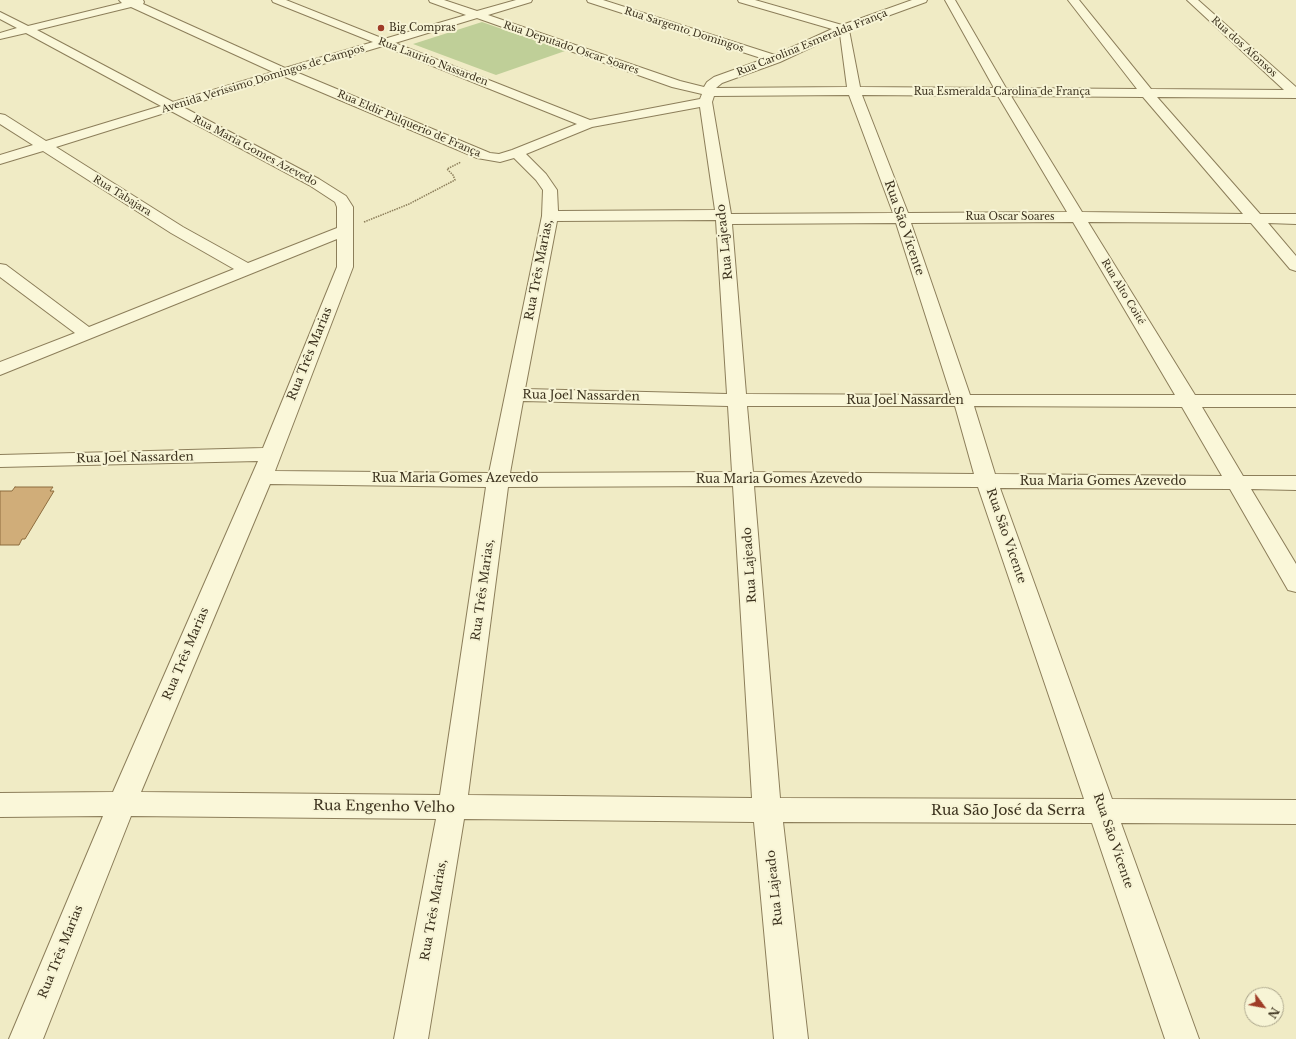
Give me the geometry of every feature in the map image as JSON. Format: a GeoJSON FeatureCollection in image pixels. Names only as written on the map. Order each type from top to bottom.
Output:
{"type":"FeatureCollection","features":[{"type":"Feature","properties":{"kind":"street"},"geometry":{"type":"LineString","coordinates":[[0,36],[128,2],[146,0]]}},
{"type":"Feature","properties":{"kind":"street","name":"Rua Laurito Nassarden"},"geometry":{"type":"LineString","coordinates":[[277,0],[589,124]]}},
{"type":"Feature","properties":{"kind":"street","name":"Rua Deputado Oscar Soares"},"geometry":{"type":"LineString","coordinates":[[434,0],[676,84],[707,97]]}},
{"type":"Feature","properties":{"kind":"street","name":"Avenida Veríssimo Domingos de Campos"},"geometry":{"type":"LineString","coordinates":[[0,160],[284,72],[527,0]]}},
{"type":"Feature","properties":{"kind":"street","name":"Rua Sargento Domingos"},"geometry":{"type":"LineString","coordinates":[[592,0],[776,59]]}},
{"type":"Feature","properties":{"kind":"street"},"geometry":{"type":"LineString","coordinates":[[743,0],[842,29]]}},
{"type":"Feature","properties":{"kind":"street","name":"Rua Alto Coité"},"geometry":{"type":"LineString","coordinates":[[950,0],[1002,92],[1188,400],[1296,584]]}},
{"type":"Feature","properties":{"kind":"street"},"geometry":{"type":"LineString","coordinates":[[1072,0],[1147,93],[1296,266]]}},
{"type":"Feature","properties":{"kind":"street","name":"Rua dos Afonsos"},"geometry":{"type":"LineString","coordinates":[[1192,0],[1296,94]]}},
{"type":"Feature","properties":{"kind":"street","name":"Rua Carolina Esmeralda França"},"geometry":{"type":"LineString","coordinates":[[707,97],[711,85],[718,80],[776,59],[842,29],[915,1]]}},
{"type":"Feature","properties":{"kind":"street","name":"Rua Eldir Pulquerio de França"},"geometry":{"type":"LineString","coordinates":[[128,2],[284,72],[482,156],[500,158],[517,153],[589,124],[648,114],[707,97]]}},
{"type":"Feature","properties":{"kind":"street","name":"Rua Maria Gomes Azevedo"},"geometry":{"type":"LineString","coordinates":[[0,16],[314,182],[340,199],[345,207],[345,267]]}},
{"type":"Feature","properties":{"kind":"street","name":"Rua São Vicente"},"geometry":{"type":"LineString","coordinates":[[842,29],[845,32],[854,91],[902,218],[963,401],[987,482],[1182,1039]]}},
{"type":"Feature","properties":{"kind":"street","name":"Rua Esmeralda Carolina de França"},"geometry":{"type":"LineString","coordinates":[[707,97],[854,91],[1296,94]]}},
{"type":"Feature","properties":{"kind":"street","name":"Rua Lajeado"},"geometry":{"type":"LineString","coordinates":[[707,97],[724,217],[767,810],[791,1039]]}},
{"type":"Feature","properties":{"kind":"street","name":"Rua Tabajara"},"geometry":{"type":"LineString","coordinates":[[0,118],[177,230],[247,269]]}},
{"type":"Feature","properties":{"kind":"street","name":"Rua Três Marias,"},"geometry":{"type":"LineString","coordinates":[[411,1039],[452,808],[498,480],[550,216],[550,190],[541,177],[517,153]]}},
{"type":"Feature","properties":{"kind":"street","name":"Rua Oscar Soares"},"geometry":{"type":"LineString","coordinates":[[550,216],[1296,219]]}},
{"type":"Feature","properties":{"kind":"street"},"geometry":{"type":"LineString","coordinates":[[0,369],[345,230]]}},
{"type":"Feature","properties":{"kind":"street","name":"Rua Três Marias"},"geometry":{"type":"LineString","coordinates":[[26,1039],[122,804],[266,466],[345,267]]}},
{"type":"Feature","properties":{"kind":"street"},"geometry":{"type":"LineString","coordinates":[[0,268],[88,334]]}},
{"type":"Feature","properties":{"kind":"street","name":"Rua Joel Nassarden"},"geometry":{"type":"LineString","coordinates":[[514,395],[738,400],[1296,401]]}},
{"type":"Feature","properties":{"kind":"street","name":"Rua Joel Nassarden"},"geometry":{"type":"LineString","coordinates":[[0,461],[266,466]]}},
{"type":"Feature","properties":{"kind":"street","name":"Rua Maria Gomes Azevedo"},"geometry":{"type":"LineString","coordinates":[[266,466],[498,480],[744,479],[987,482],[1296,483]]}},
{"type":"Feature","properties":{"kind":"street","name":"Rua Engenho Velho"},"geometry":{"type":"LineString","coordinates":[[0,805],[122,804],[767,810]]}},
{"type":"Feature","properties":{"kind":"street","name":"Rua São José da Serra"},"geometry":{"type":"LineString","coordinates":[[767,810],[1296,812]]}},
{"type":"Feature","properties":{"kind":"path"},"geometry":{"type":"LineString","coordinates":[[345,230],[409,204],[455,180],[453,175],[447,169],[458,163],[482,156]]}},
{"type":"Feature","properties":{"kind":"green space"},"geometry":{"type":"Polygon","coordinates":[[[482,22],[565,51],[496,75],[413,44],[482,22]]]}},
{"type":"Feature","properties":{"kind":"building"},"geometry":{"type":"Polygon","coordinates":[[[15,487],[53,487],[50,491],[54,491],[25,539],[22,539],[19,545],[0,545],[0,491],[12,491],[15,487]]]}},
{"type":"Feature","properties":{"kind":"place","name":"Big Compras"},"geometry":{"type":"Point","coordinates":[381,28]}}]}
